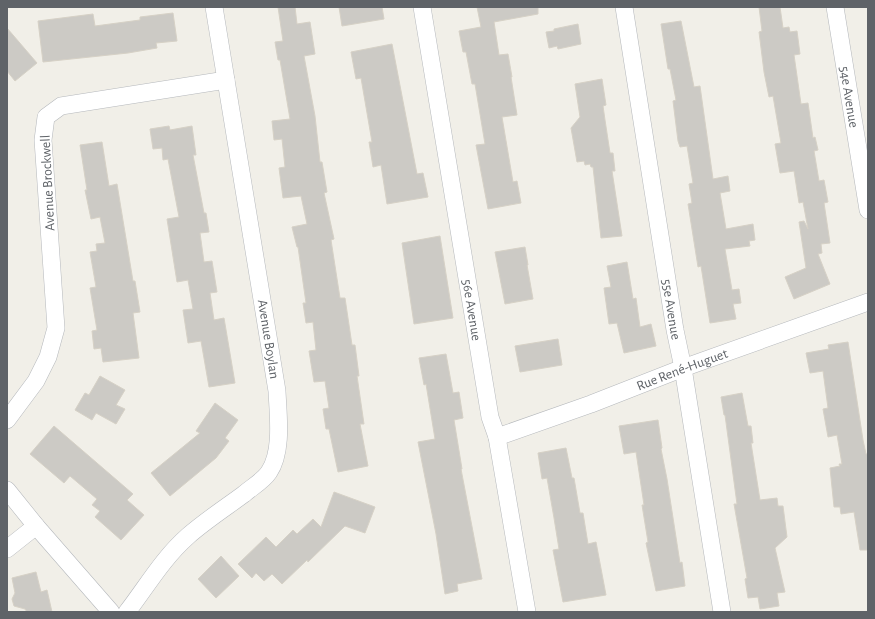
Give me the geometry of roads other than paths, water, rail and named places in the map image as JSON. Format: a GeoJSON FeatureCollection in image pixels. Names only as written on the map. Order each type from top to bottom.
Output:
{"type":"FeatureCollection","features":[{"type":"Feature","properties":{"kind":"street","name":"Avenue Boylan"},"geometry":{"type":"LineString","coordinates":[[127,612],[173,550],[189,535],[258,483],[269,472],[276,457],[278,434],[277,391],[214,7]]}},
{"type":"Feature","properties":{"kind":"street","name":"56e Avenue"},"geometry":{"type":"LineString","coordinates":[[422,7],[488,409],[497,437],[527,612]]}},
{"type":"Feature","properties":{"kind":"street","name":"55e Avenue"},"geometry":{"type":"LineString","coordinates":[[624,7],[722,612]]}},
{"type":"Feature","properties":{"kind":"street","name":"54e Avenue"},"geometry":{"type":"LineString","coordinates":[[835,7],[868,210]]}},
{"type":"Feature","properties":{"kind":"street","name":"Avenue Brockwell"},"geometry":{"type":"LineString","coordinates":[[7,420],[36,381],[48,357],[56,328],[43,140],[46,116],[61,106],[226,80]]}},
{"type":"Feature","properties":{"kind":"street","name":"Rue René-Huguet"},"geometry":{"type":"LineString","coordinates":[[497,437],[591,404],[683,368],[868,302]]}},
{"type":"Feature","properties":{"kind":"street"},"geometry":{"type":"LineString","coordinates":[[7,490],[36,526],[112,612]]}},
{"type":"Feature","properties":{"kind":"street"},"geometry":{"type":"LineString","coordinates":[[7,549],[36,526]]}}]}
